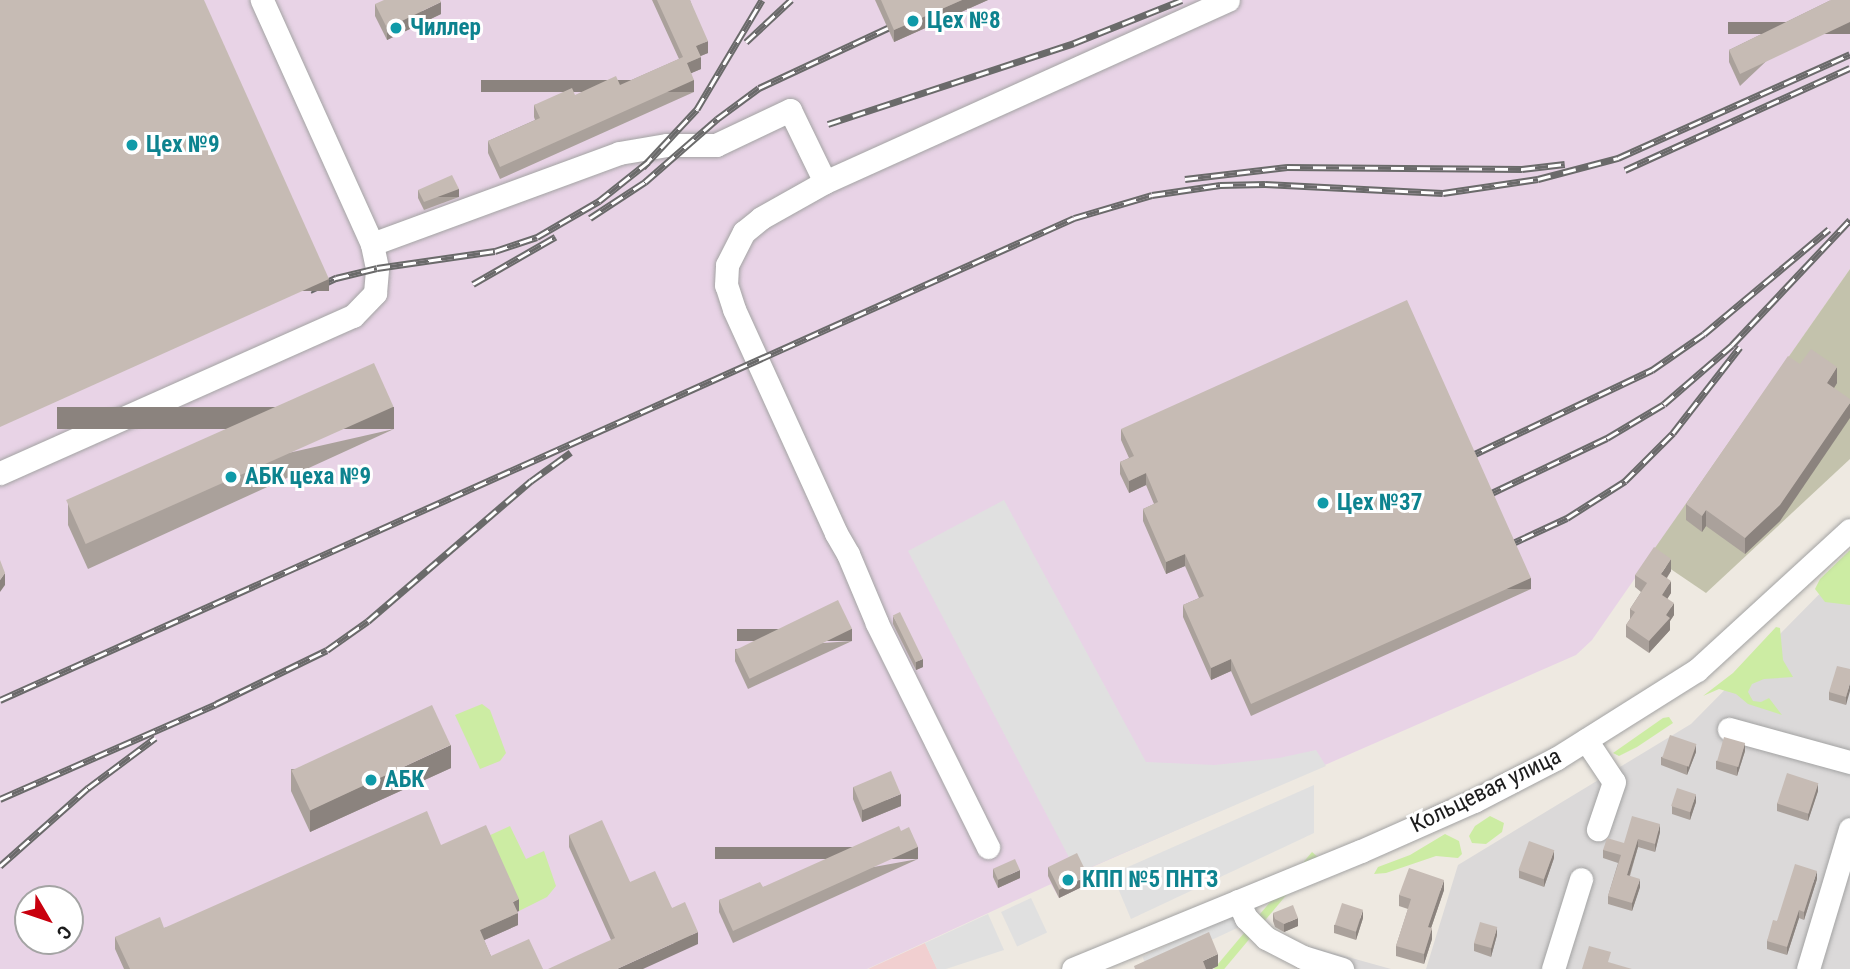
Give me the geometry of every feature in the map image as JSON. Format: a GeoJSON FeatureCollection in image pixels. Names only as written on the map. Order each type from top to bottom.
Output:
{"type":"FeatureCollection","features":[{"type":"Feature","properties":{"kind":"street"},"geometry":{"type":"LineString","coordinates":[[0,473],[353,316],[375,293],[377,268],[372,244],[262,0]]}},
{"type":"Feature","properties":{"kind":"street"},"geometry":{"type":"LineString","coordinates":[[988,847],[877,623],[726,285],[727,265],[744,232],[770,212],[825,182],[1228,0]]}},
{"type":"Feature","properties":{"kind":"street"},"geometry":{"type":"LineString","coordinates":[[372,244],[620,153],[667,145],[716,145],[790,110],[825,182]]}},
{"type":"Feature","properties":{"kind":"street","name":"Кольцевая улица"},"geometry":{"type":"LineString","coordinates":[[1073,969],[1474,801],[1586,740],[1697,670],[1850,530]]}},
{"type":"Feature","properties":{"kind":"street"},"geometry":{"type":"LineString","coordinates":[[1729,729],[1850,762]]}},
{"type":"Feature","properties":{"kind":"street"},"geometry":{"type":"LineString","coordinates":[[1586,740],[1614,782],[1598,828]]}},
{"type":"Feature","properties":{"kind":"street"},"geometry":{"type":"LineString","coordinates":[[1808,969],[1850,830]]}},
{"type":"Feature","properties":{"kind":"street"},"geometry":{"type":"LineString","coordinates":[[1553,969],[1581,879]]}},
{"type":"Feature","properties":{"kind":"street"},"geometry":{"type":"LineString","coordinates":[[1238,901],[1246,918],[1260,933],[1301,963],[1342,969]]}},
{"type":"Feature","properties":{"kind":"shaded area"},"geometry":{"type":"Polygon","coordinates":[[[0,0],[1850,0],[1850,269],[1592,640],[1576,655],[1083,871],[1088,884],[1059,898],[1051,884],[867,969],[0,969],[0,0]]]}},
{"type":"Feature","properties":{"kind":"shaded area"},"geometry":{"type":"Polygon","coordinates":[[[1850,269],[1850,459],[1706,593],[1650,555],[1850,269]]]}},
{"type":"Feature","properties":{"kind":"shaded area"},"geometry":{"type":"Polygon","coordinates":[[[1004,500],[1146,762],[1215,765],[1279,758],[1316,750],[1326,766],[1082,871],[1072,863],[908,551],[1004,500]]]}},
{"type":"Feature","properties":{"kind":"shaded area"},"geometry":{"type":"Polygon","coordinates":[[[1850,563],[1850,969],[1426,969],[1458,865],[1691,724],[1850,563]]]}},
{"type":"Feature","properties":{"kind":"shaded area"},"geometry":{"type":"Polygon","coordinates":[[[1314,785],[1314,833],[1131,919],[1112,874],[1314,785]]]}},
{"type":"Feature","properties":{"kind":"shaded area"},"geometry":{"type":"Polygon","coordinates":[[[1031,898],[1047,932],[1017,946],[1001,912],[1031,898]]]}},
{"type":"Feature","properties":{"kind":"shaded area"},"geometry":{"type":"Polygon","coordinates":[[[988,914],[1004,950],[946,969],[937,969],[925,943],[988,914]]]}},
{"type":"Feature","properties":{"kind":"shaded area"},"geometry":{"type":"Polygon","coordinates":[[[1234,914],[1240,927],[1149,969],[1142,957],[1234,914]]]}},
{"type":"Feature","properties":{"kind":"shaded area"},"geometry":{"type":"Polygon","coordinates":[[[925,943],[937,969],[868,969],[925,943]]]}},
{"type":"Feature","properties":{"kind":"shaded area"},"geometry":{"type":"Polygon","coordinates":[[[1312,947],[1391,969],[1306,969],[1312,947]]]}},
{"type":"Feature","properties":{"kind":"green space"},"geometry":{"type":"Polygon","coordinates":[[[1850,550],[1850,605],[1825,602],[1815,589],[1820,579],[1850,550]]]}},
{"type":"Feature","properties":{"kind":"green space"},"geometry":{"type":"Polygon","coordinates":[[[1776,627],[1780,628],[1783,660],[1793,677],[1764,679],[1752,684],[1748,692],[1753,701],[1761,702],[1769,698],[1782,715],[1748,704],[1736,694],[1719,689],[1703,696],[1733,673],[1776,627]]]}},
{"type":"Feature","properties":{"kind":"green space"},"geometry":{"type":"Polygon","coordinates":[[[482,704],[490,710],[506,753],[500,761],[480,769],[455,715],[482,704]]]}},
{"type":"Feature","properties":{"kind":"green space"},"geometry":{"type":"Polygon","coordinates":[[[1669,717],[1673,723],[1637,747],[1619,756],[1613,753],[1663,718],[1669,717]]]}},
{"type":"Feature","properties":{"kind":"green space"},"geometry":{"type":"Polygon","coordinates":[[[1490,816],[1504,823],[1502,832],[1486,844],[1472,843],[1469,836],[1475,826],[1490,816]]]}},
{"type":"Feature","properties":{"kind":"green space"},"geometry":{"type":"Polygon","coordinates":[[[510,826],[526,859],[544,851],[556,886],[547,897],[519,911],[486,837],[510,826]]]}},
{"type":"Feature","properties":{"kind":"green space"},"geometry":{"type":"Polygon","coordinates":[[[1445,834],[1459,841],[1462,854],[1458,858],[1436,856],[1386,873],[1374,874],[1378,867],[1410,855],[1445,834]]]}},
{"type":"Feature","properties":{"kind":"green space"},"geometry":{"type":"Polygon","coordinates":[[[1312,852],[1318,857],[1224,969],[1214,969],[1312,852]]]}},
{"type":"Feature","properties":{"kind":"building","name":"Цех №9"},"geometry":{"type":"Polygon","coordinates":[[[0,0],[204,0],[329,279],[0,427],[0,0]]]}},
{"type":"Feature","properties":{"kind":"building"},"geometry":{"type":"Polygon","coordinates":[[[384,0],[441,2],[387,28],[375,4],[384,0]]]}},
{"type":"Feature","properties":{"kind":"building"},"geometry":{"type":"Polygon","coordinates":[[[657,0],[690,0],[708,41],[696,46],[701,57],[687,63],[694,80],[500,167],[488,141],[540,118],[534,105],[572,88],[575,95],[616,76],[620,85],[683,57],[657,0]]]}},
{"type":"Feature","properties":{"kind":"building"},"geometry":{"type":"Polygon","coordinates":[[[881,0],[962,0],[894,30],[881,0]]]}},
{"type":"Feature","properties":{"kind":"building"},"geometry":{"type":"Polygon","coordinates":[[[1831,0],[1850,0],[1850,22],[1740,74],[1729,50],[1831,0]]]}},
{"type":"Feature","properties":{"kind":"building"},"geometry":{"type":"Polygon","coordinates":[[[452,175],[459,189],[424,202],[418,190],[452,175]]]}},
{"type":"Feature","properties":{"kind":"building","name":"Цех №37"},"geometry":{"type":"Polygon","coordinates":[[[1407,300],[1531,578],[1251,704],[1231,659],[1211,668],[1183,605],[1204,596],[1185,554],[1166,562],[1143,509],[1158,502],[1146,473],[1129,481],[1120,462],[1134,456],[1121,429],[1407,300]]]}},
{"type":"Feature","properties":{"kind":"building"},"geometry":{"type":"Polygon","coordinates":[[[1811,349],[1837,367],[1827,383],[1850,399],[1850,403],[1780,505],[1745,538],[1706,510],[1702,516],[1686,504],[1788,356],[1800,364],[1811,349]]]}},
{"type":"Feature","properties":{"kind":"building"},"geometry":{"type":"Polygon","coordinates":[[[374,363],[394,407],[86,544],[66,500],[374,363]]]}},
{"type":"Feature","properties":{"kind":"building"},"geometry":{"type":"Polygon","coordinates":[[[1654,547],[1671,559],[1661,574],[1671,581],[1662,595],[1674,603],[1666,615],[1670,618],[1649,641],[1626,625],[1635,612],[1630,609],[1647,583],[1635,575],[1654,547]]]}},
{"type":"Feature","properties":{"kind":"building"},"geometry":{"type":"Polygon","coordinates":[[[0,560],[5,573],[0,580],[0,560]]]}},
{"type":"Feature","properties":{"kind":"building"},"geometry":{"type":"Polygon","coordinates":[[[838,600],[852,629],[750,679],[736,650],[838,600]]]}},
{"type":"Feature","properties":{"kind":"building"},"geometry":{"type":"Polygon","coordinates":[[[900,612],[923,659],[916,662],[893,616],[900,612]]]}},
{"type":"Feature","properties":{"kind":"building"},"geometry":{"type":"Polygon","coordinates":[[[1837,666],[1850,669],[1846,697],[1829,692],[1837,666]]]}},
{"type":"Feature","properties":{"kind":"building"},"geometry":{"type":"Polygon","coordinates":[[[432,705],[451,745],[310,810],[292,771],[432,705]]]}},
{"type":"Feature","properties":{"kind":"building"},"geometry":{"type":"Polygon","coordinates":[[[1670,735],[1696,744],[1689,767],[1662,758],[1670,735]]]}},
{"type":"Feature","properties":{"kind":"building"},"geometry":{"type":"Polygon","coordinates":[[[1724,737],[1745,743],[1738,767],[1717,761],[1724,737]]]}},
{"type":"Feature","properties":{"kind":"building"},"geometry":{"type":"Polygon","coordinates":[[[891,771],[901,794],[863,810],[853,787],[891,771]]]}},
{"type":"Feature","properties":{"kind":"building"},"geometry":{"type":"Polygon","coordinates":[[[1787,773],[1818,783],[1808,814],[1777,803],[1787,773]]]}},
{"type":"Feature","properties":{"kind":"building"},"geometry":{"type":"Polygon","coordinates":[[[1677,788],[1696,794],[1690,812],[1671,806],[1677,788]]]}},
{"type":"Feature","properties":{"kind":"building"},"geometry":{"type":"Polygon","coordinates":[[[427,811],[441,845],[486,825],[519,899],[513,902],[518,913],[480,930],[491,956],[529,939],[543,969],[130,969],[115,937],[160,917],[164,928],[427,811]]]}},
{"type":"Feature","properties":{"kind":"building"},"geometry":{"type":"Polygon","coordinates":[[[1632,816],[1660,824],[1655,844],[1638,839],[1627,875],[1640,879],[1632,903],[1608,896],[1621,855],[1603,850],[1607,838],[1624,843],[1632,816]]]}},
{"type":"Feature","properties":{"kind":"building"},"geometry":{"type":"Polygon","coordinates":[[[602,820],[630,882],[655,871],[672,908],[685,902],[698,932],[617,969],[548,969],[615,938],[569,835],[602,820]]]}},
{"type":"Feature","properties":{"kind":"building"},"geometry":{"type":"Polygon","coordinates":[[[899,826],[901,831],[909,827],[918,847],[733,931],[719,900],[760,882],[763,887],[899,826]]]}},
{"type":"Feature","properties":{"kind":"building"},"geometry":{"type":"Polygon","coordinates":[[[1529,841],[1554,850],[1544,879],[1518,870],[1529,841]]]}},
{"type":"Feature","properties":{"kind":"building","name":"КПП №5 ПНТЗ"},"geometry":{"type":"Polygon","coordinates":[[[1077,853],[1088,875],[1059,889],[1048,867],[1077,853]]]}},
{"type":"Feature","properties":{"kind":"building"},"geometry":{"type":"Polygon","coordinates":[[[1015,859],[1020,870],[998,880],[993,869],[1015,859]]]}},
{"type":"Feature","properties":{"kind":"building"},"geometry":{"type":"Polygon","coordinates":[[[1795,864],[1817,871],[1804,912],[1799,910],[1787,947],[1767,941],[1773,920],[1777,921],[1795,864]]]}},
{"type":"Feature","properties":{"kind":"building"},"geometry":{"type":"Polygon","coordinates":[[[1409,868],[1444,880],[1428,927],[1432,928],[1424,954],[1396,946],[1411,899],[1399,895],[1409,868]]]}},
{"type":"Feature","properties":{"kind":"building"},"geometry":{"type":"Polygon","coordinates":[[[1342,903],[1363,910],[1356,932],[1335,925],[1342,903]]]}},
{"type":"Feature","properties":{"kind":"building"},"geometry":{"type":"Polygon","coordinates":[[[1293,905],[1298,918],[1284,924],[1275,919],[1273,913],[1293,905]]]}},
{"type":"Feature","properties":{"kind":"building"},"geometry":{"type":"Polygon","coordinates":[[[1480,922],[1497,927],[1491,948],[1474,943],[1480,922]]]}},
{"type":"Feature","properties":{"kind":"building"},"geometry":{"type":"Polygon","coordinates":[[[1209,932],[1218,954],[1203,961],[1206,969],[1135,969],[1134,966],[1209,932]]]}},
{"type":"Feature","properties":{"kind":"building"},"geometry":{"type":"Polygon","coordinates":[[[1589,946],[1611,952],[1608,962],[1632,969],[1582,969],[1589,946]]]}},
{"type":"Feature","properties":{"kind":"railway"},"geometry":{"type":"LineString","coordinates":[[643,167],[697,109],[762,0]]}},
{"type":"Feature","properties":{"kind":"railway"},"geometry":{"type":"LineString","coordinates":[[746,42],[791,0]]}},
{"type":"Feature","properties":{"kind":"railway"},"geometry":{"type":"LineString","coordinates":[[828,124],[1074,43],[1182,0]]}},
{"type":"Feature","properties":{"kind":"railway"},"geometry":{"type":"LineString","coordinates":[[590,218],[645,182],[717,119],[759,88],[905,20]]}},
{"type":"Feature","properties":{"kind":"railway"},"geometry":{"type":"LineString","coordinates":[[0,700],[1074,218],[1152,195],[1220,185],[1265,184],[1443,193],[1538,179],[1618,158],[1850,54]]}},
{"type":"Feature","properties":{"kind":"railway"},"geometry":{"type":"LineString","coordinates":[[1625,170],[1850,68]]}},
{"type":"Feature","properties":{"kind":"railway"},"geometry":{"type":"LineString","coordinates":[[310,290],[336,278],[377,268],[495,251],[537,237],[599,201],[648,162]]}},
{"type":"Feature","properties":{"kind":"railway"},"geometry":{"type":"LineString","coordinates":[[1185,179],[1287,167],[1522,169],[1565,164]]}},
{"type":"Feature","properties":{"kind":"railway"},"geometry":{"type":"LineString","coordinates":[[1477,500],[1607,438],[1664,404],[1732,345],[1850,220]]}},
{"type":"Feature","properties":{"kind":"railway"},"geometry":{"type":"LineString","coordinates":[[1458,462],[1652,370],[1704,334],[1829,229]]}},
{"type":"Feature","properties":{"kind":"railway"},"geometry":{"type":"LineString","coordinates":[[473,284],[555,237]]}},
{"type":"Feature","properties":{"kind":"railway"},"geometry":{"type":"LineString","coordinates":[[1498,550],[1567,518],[1625,481],[1673,433],[1740,347]]}},
{"type":"Feature","properties":{"kind":"railway"},"geometry":{"type":"LineString","coordinates":[[0,799],[216,704],[327,650],[368,621],[531,481],[571,452]]}},
{"type":"Feature","properties":{"kind":"railway"},"geometry":{"type":"LineString","coordinates":[[0,866],[88,788],[155,738]]}},
{"type":"Feature","properties":{"kind":"place","name":"Цех №8"},"geometry":{"type":"Point","coordinates":[913,21]}},
{"type":"Feature","properties":{"kind":"place","name":"Чиллер"},"geometry":{"type":"Point","coordinates":[396,28]}},
{"type":"Feature","properties":{"kind":"place","name":"Цех №9"},"geometry":{"type":"Point","coordinates":[132,145]}},
{"type":"Feature","properties":{"kind":"place","name":"АБК цеха №9"},"geometry":{"type":"Point","coordinates":[231,477]}},
{"type":"Feature","properties":{"kind":"place","name":"Цех №37"},"geometry":{"type":"Point","coordinates":[1323,503]}},
{"type":"Feature","properties":{"kind":"place","name":"АБК"},"geometry":{"type":"Point","coordinates":[371,780]}},
{"type":"Feature","properties":{"kind":"place","name":"КПП №5 ПНТЗ"},"geometry":{"type":"Point","coordinates":[1068,880]}}]}
